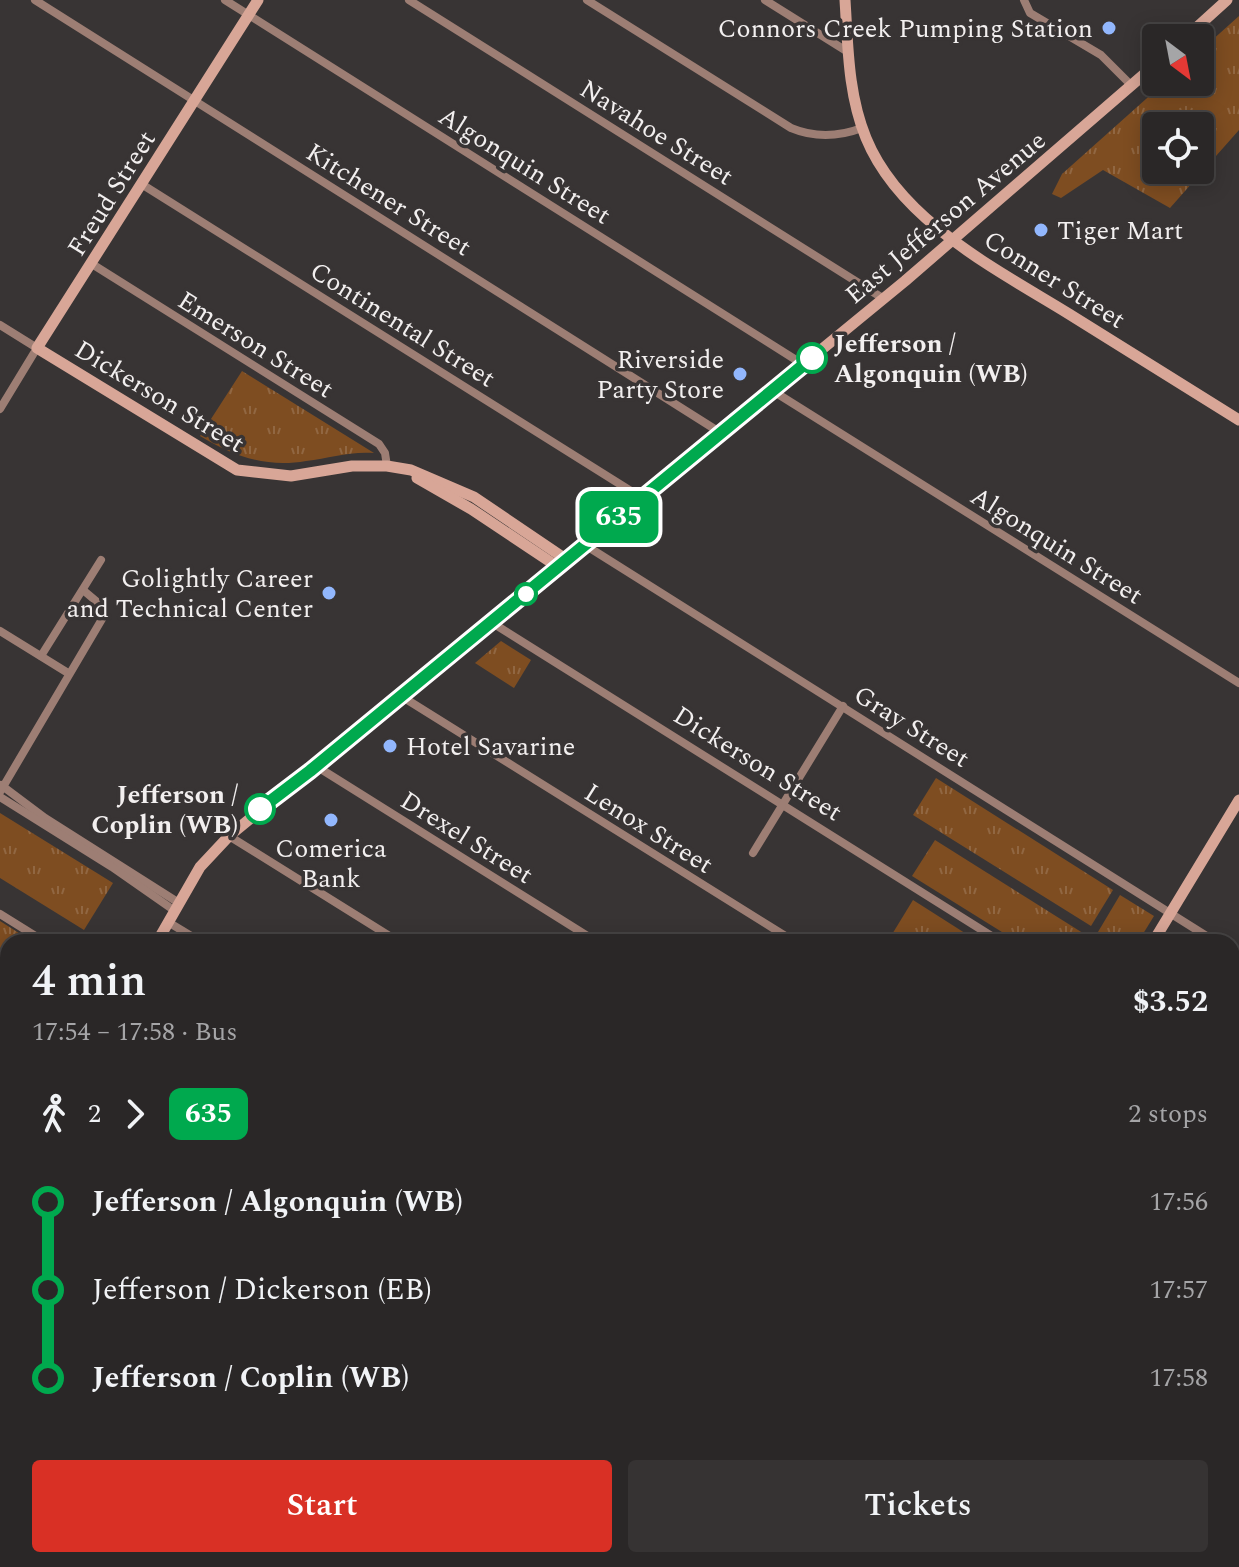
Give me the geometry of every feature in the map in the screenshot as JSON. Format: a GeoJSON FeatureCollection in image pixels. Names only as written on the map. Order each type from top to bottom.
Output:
{"type":"FeatureCollection","features":[{"type":"Feature","properties":{"kind":"main road","name":"Freud Street"},"geometry":{"type":"LineString","coordinates":[[37,348],[258,0]]}},
{"type":"Feature","properties":{"kind":"main road","name":"Conner Street"},"geometry":{"type":"LineString","coordinates":[[845,0],[851,84],[862,128],[883,169],[904,195],[953,241],[1239,420]]}},
{"type":"Feature","properties":{"kind":"main road"},"geometry":{"type":"LineString","coordinates":[[1200,24],[1227,0]]}},
{"type":"Feature","properties":{"kind":"main road","name":"East Jefferson Avenue"},"geometry":{"type":"LineString","coordinates":[[161,934],[200,867],[229,836],[884,299],[1142,77]]}},
{"type":"Feature","properties":{"kind":"main road","name":"Dickerson Street"},"geometry":{"type":"LineString","coordinates":[[37,348],[237,470],[291,476],[352,466],[387,466],[420,473],[474,497],[562,564]]}},
{"type":"Feature","properties":{"kind":"main road"},"geometry":{"type":"LineString","coordinates":[[1158,934],[1235,816],[1239,800]]}},
{"type":"Feature","properties":{"kind":"street","name":"Kitchener Street"},"geometry":{"type":"LineString","coordinates":[[35,0],[721,433]]}},
{"type":"Feature","properties":{"kind":"street","name":"Algonquin Street"},"geometry":{"type":"LineString","coordinates":[[225,0],[804,365]]}},
{"type":"Feature","properties":{"kind":"street","name":"Navahoe Street"},"geometry":{"type":"LineString","coordinates":[[409,0],[884,299]]}},
{"type":"Feature","properties":{"kind":"street"},"geometry":{"type":"LineString","coordinates":[[587,0],[791,128],[821,136],[862,128]]}},
{"type":"Feature","properties":{"kind":"street"},"geometry":{"type":"LineString","coordinates":[[765,0],[848,52]]}},
{"type":"Feature","properties":{"kind":"street"},"geometry":{"type":"LineString","coordinates":[[1024,0],[1030,13],[1101,55],[1132,86]]}},
{"type":"Feature","properties":{"kind":"street","name":"Continental Street"},"geometry":{"type":"LineString","coordinates":[[143,185],[642,498]]}},
{"type":"Feature","properties":{"kind":"street","name":"Emerson Street"},"geometry":{"type":"LineString","coordinates":[[92,264],[379,444],[385,453],[387,466]]}},
{"type":"Feature","properties":{"kind":"street","name":"Dickerson Street"},"geometry":{"type":"LineString","coordinates":[[0,325],[37,348]]}},
{"type":"Feature","properties":{"kind":"street","name":"Freud Street"},"geometry":{"type":"LineString","coordinates":[[0,409],[37,348]]}},
{"type":"Feature","properties":{"kind":"street","name":"Algonquin Street"},"geometry":{"type":"LineString","coordinates":[[773,391],[1239,683]]}},
{"type":"Feature","properties":{"kind":"street","name":"Gray Street"},"geometry":{"type":"LineString","coordinates":[[585,545],[1203,934]]}},
{"type":"Feature","properties":{"kind":"street"},"geometry":{"type":"LineString","coordinates":[[41,656],[101,560]]}},
{"type":"Feature","properties":{"kind":"street"},"geometry":{"type":"LineString","coordinates":[[83,590],[102,606],[105,614],[1,790],[112,867],[177,907]]}},
{"type":"Feature","properties":{"kind":"street","name":"Dickerson Street"},"geometry":{"type":"LineString","coordinates":[[491,622],[988,934]]}},
{"type":"Feature","properties":{"kind":"street"},"geometry":{"type":"LineString","coordinates":[[0,631],[68,673]]}},
{"type":"Feature","properties":{"kind":"street","name":"Lenox Street"},"geometry":{"type":"LineString","coordinates":[[401,696],[782,934]]}},
{"type":"Feature","properties":{"kind":"street"},"geometry":{"type":"LineString","coordinates":[[753,853],[843,706]]}},
{"type":"Feature","properties":{"kind":"street","name":"Drexel Street"},"geometry":{"type":"LineString","coordinates":[[316,766],[584,934]]}},
{"type":"Feature","properties":{"kind":"street"},"geometry":{"type":"LineString","coordinates":[[229,836],[386,934]]}},
{"type":"Feature","properties":{"kind":"street"},"geometry":{"type":"LineString","coordinates":[[0,914],[32,934]]}},
{"type":"Feature","properties":{"kind":"street"},"geometry":{"type":"LineString","coordinates":[[168,922],[188,934]]}},
{"type":"Feature","properties":{"kind":"green space"},"geometry":{"type":"Polygon","coordinates":[[[1239,16],[1239,130],[1214,158],[1214,112],[1142,112],[1142,184],[1191,184],[1170,208],[1103,170],[1061,198],[1052,194],[1062,174],[1149,96],[1214,96],[1214,38],[1239,16]]]}},
{"type":"Feature","properties":{"kind":"green space"},"geometry":{"type":"Polygon","coordinates":[[[242,371],[374,453],[277,463],[237,455],[200,436],[242,371]]]}},
{"type":"Feature","properties":{"kind":"green space"},"geometry":{"type":"Polygon","coordinates":[[[501,641],[531,660],[514,688],[475,663],[501,641]]]}},
{"type":"Feature","properties":{"kind":"green space"},"geometry":{"type":"Polygon","coordinates":[[[936,778],[1113,890],[1091,926],[913,815],[936,778]]]}},
{"type":"Feature","properties":{"kind":"green space"},"geometry":{"type":"Polygon","coordinates":[[[0,813],[113,883],[84,930],[0,878],[0,813]]]}},
{"type":"Feature","properties":{"kind":"green space"},"geometry":{"type":"Polygon","coordinates":[[[935,840],[1084,934],[1005,934],[912,876],[935,840]]]}},
{"type":"Feature","properties":{"kind":"green space"},"geometry":{"type":"Polygon","coordinates":[[[1120,895],[1154,916],[1143,934],[1097,934],[1120,895]]]}},
{"type":"Feature","properties":{"kind":"green space"},"geometry":{"type":"Polygon","coordinates":[[[913,900],[966,934],[892,934],[913,900]]]}},
{"type":"Feature","properties":{"kind":"green space"},"geometry":{"type":"Polygon","coordinates":[[[0,921],[20,934],[0,934],[0,921]]]}},
{"type":"Feature","properties":{"kind":"bus line","name":"635"},"geometry":{"type":"LineString","coordinates":[[260,809],[812,358]]}},
{"type":"Feature","properties":{"kind":"place","name":"Connors Creek Pumping Station"},"geometry":{"type":"Point","coordinates":[1109,28]}},
{"type":"Feature","properties":{"kind":"place","name":"Tiger Mart"},"geometry":{"type":"Point","coordinates":[1041,230]}},
{"type":"Feature","properties":{"kind":"place","name":"Jefferson / Algonquin (WB)"},"geometry":{"type":"Point","coordinates":[812,358]}},
{"type":"Feature","properties":{"kind":"place","name":"Riverside Party Store"},"geometry":{"type":"Point","coordinates":[740,374]}},
{"type":"Feature","properties":{"kind":"place","name":"Golightly Career and Technical Center"},"geometry":{"type":"Point","coordinates":[329,593]}},
{"type":"Feature","properties":{"kind":"place","name":"Hotel Savarine"},"geometry":{"type":"Point","coordinates":[390,746]}},
{"type":"Feature","properties":{"kind":"place","name":"Jefferson / Coplin (WB)"},"geometry":{"type":"Point","coordinates":[260,809]}},
{"type":"Feature","properties":{"kind":"place","name":"Comerica Bank"},"geometry":{"type":"Point","coordinates":[331,820]}}]}
